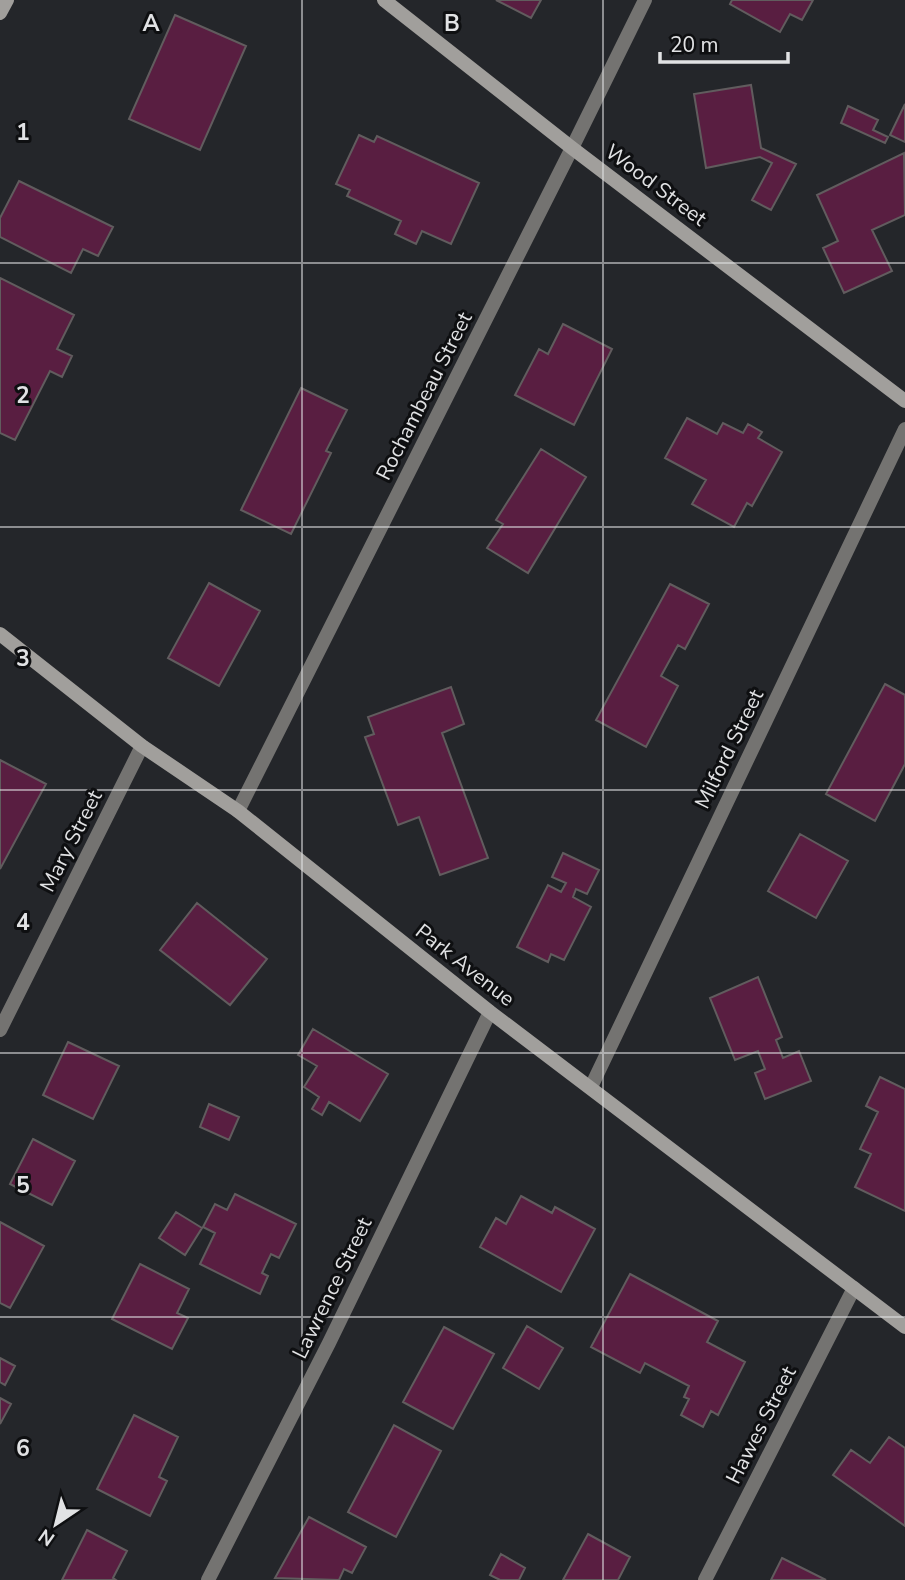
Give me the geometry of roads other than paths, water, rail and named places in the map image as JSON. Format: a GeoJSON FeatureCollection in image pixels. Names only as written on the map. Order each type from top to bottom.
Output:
{"type":"FeatureCollection","features":[{"type":"Feature","properties":{"kind":"street"},"geometry":{"type":"LineString","coordinates":[[0,13],[7,0]]}},
{"type":"Feature","properties":{"kind":"street","name":"Wood Street"},"geometry":{"type":"LineString","coordinates":[[384,0],[572,149],[905,401]]}},
{"type":"Feature","properties":{"kind":"street","name":"Rochambeau Street"},"geometry":{"type":"LineString","coordinates":[[239,811],[645,0]]}},
{"type":"Feature","properties":{"kind":"street","name":"Milford Street"},"geometry":{"type":"LineString","coordinates":[[591,1087],[905,429]]}},
{"type":"Feature","properties":{"kind":"street","name":"Park Avenue"},"geometry":{"type":"LineString","coordinates":[[0,634],[142,746],[239,811],[490,1012],[905,1327]]}},
{"type":"Feature","properties":{"kind":"street","name":"Mary Street"},"geometry":{"type":"LineString","coordinates":[[0,1030],[142,746]]}},
{"type":"Feature","properties":{"kind":"street","name":"Lawrence Street"},"geometry":{"type":"LineString","coordinates":[[208,1580],[329,1343],[490,1012]]}},
{"type":"Feature","properties":{"kind":"street","name":"Hawes Street"},"geometry":{"type":"LineString","coordinates":[[705,1580],[854,1288]]}}]}
